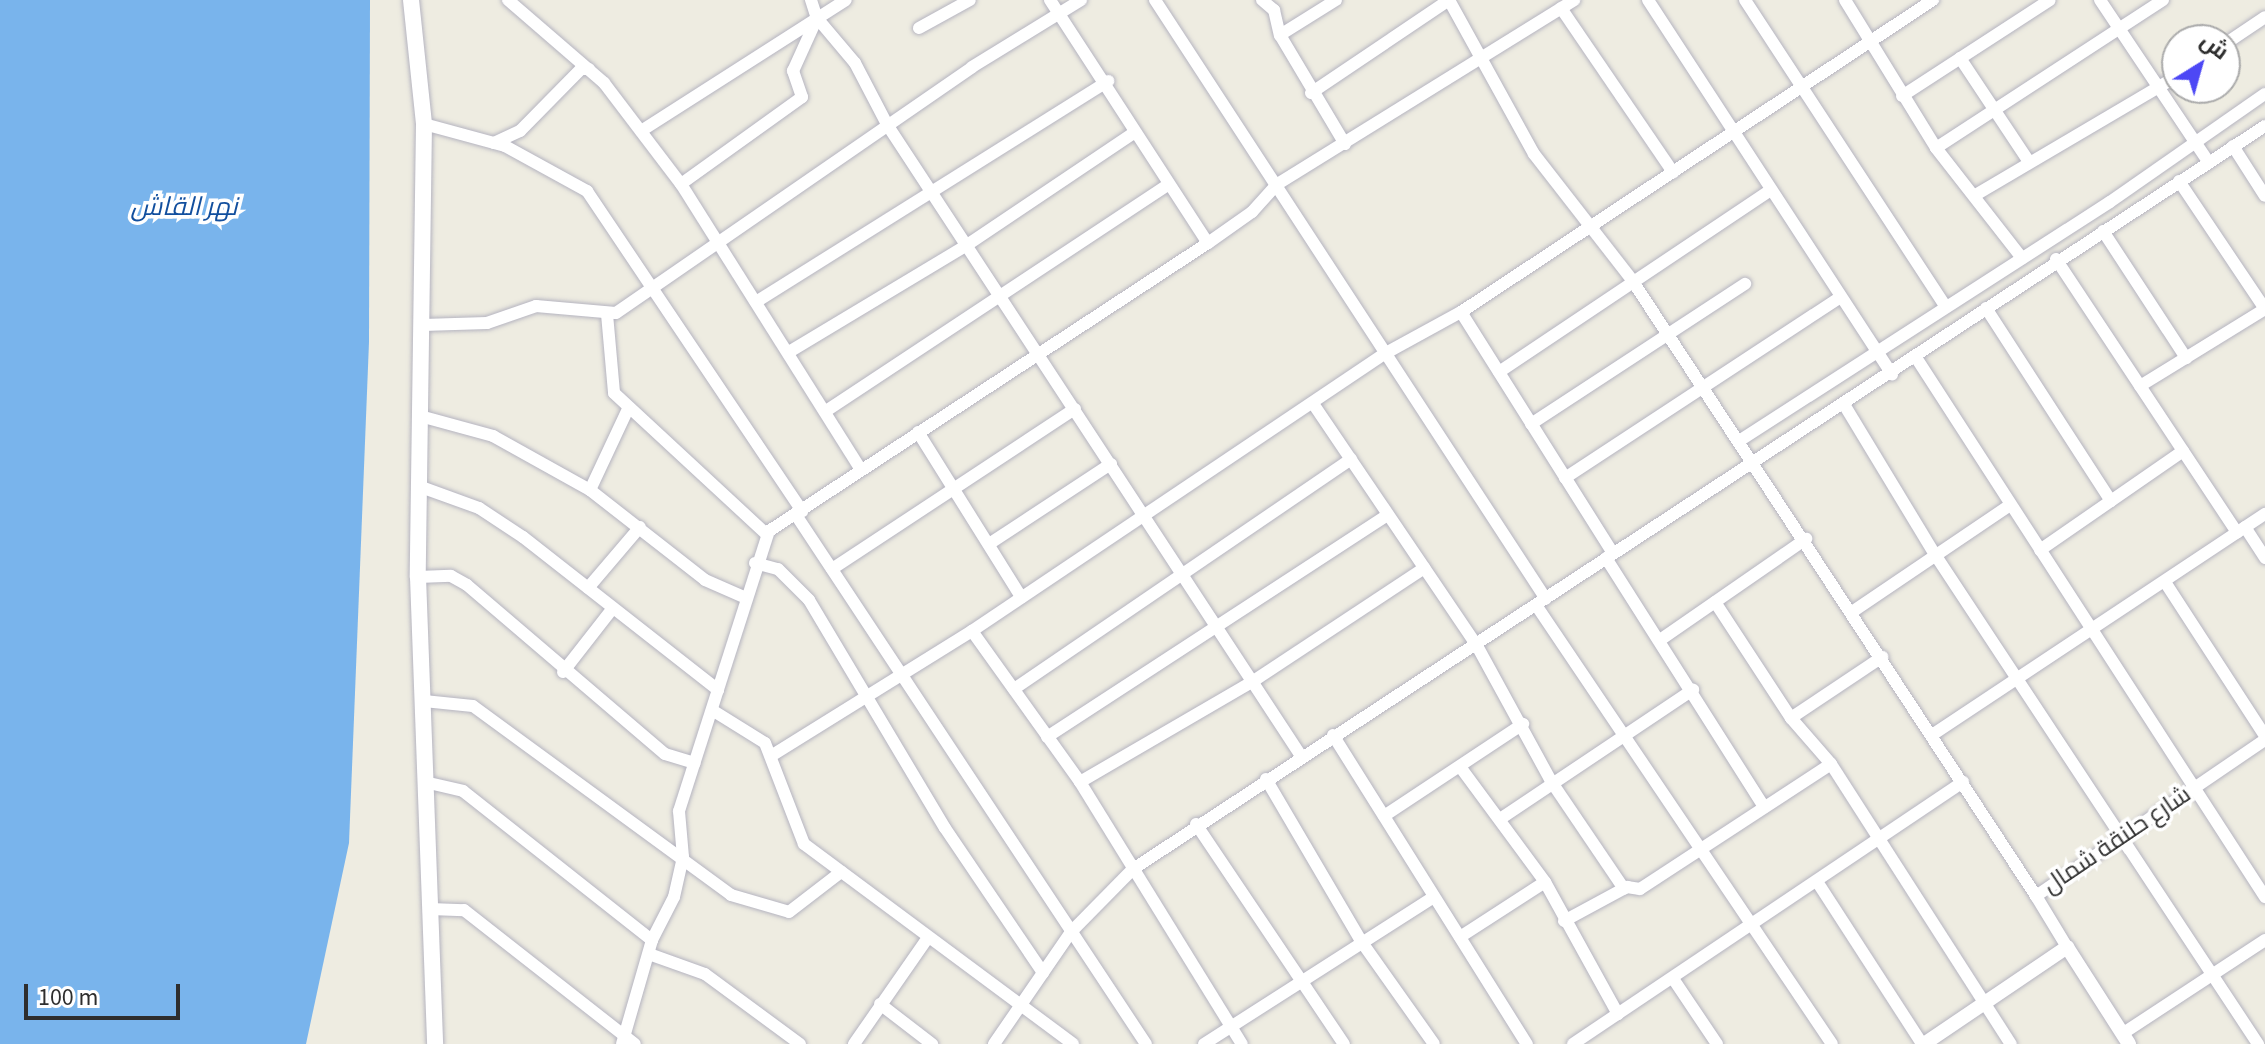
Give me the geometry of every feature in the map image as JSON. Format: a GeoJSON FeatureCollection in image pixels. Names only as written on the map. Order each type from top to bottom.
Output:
{"type":"FeatureCollection","features":[{"type":"Feature","properties":{"kind":"main road"},"geometry":{"type":"LineString","coordinates":[[411,0],[424,124],[418,577],[429,783],[435,1044]]}},
{"type":"Feature","properties":{"kind":"street"},"geometry":{"type":"LineString","coordinates":[[508,0],[589,69],[681,184],[716,245],[789,352],[861,470]]}},
{"type":"Feature","properties":{"kind":"street"},"geometry":{"type":"LineString","coordinates":[[811,0],[817,18],[855,63],[888,126],[1215,624],[1255,680],[1301,756]]}},
{"type":"Feature","properties":{"kind":"street"},"geometry":{"type":"LineString","coordinates":[[641,131],[846,0]]}},
{"type":"Feature","properties":{"kind":"street"},"geometry":{"type":"LineString","coordinates":[[919,28],[970,0]]}},
{"type":"Feature","properties":{"kind":"street"},"geometry":{"type":"LineString","coordinates":[[1050,0],[1063,13],[1108,81],[1132,134],[1208,243]]}},
{"type":"Feature","properties":{"kind":"street"},"geometry":{"type":"LineString","coordinates":[[423,325],[487,323],[536,306],[607,314],[654,291],[888,126],[1081,0]]}},
{"type":"Feature","properties":{"kind":"street"},"geometry":{"type":"LineString","coordinates":[[1155,0],[1386,353],[1541,602],[1621,738],[1702,848],[1832,1044]]}},
{"type":"Feature","properties":{"kind":"street"},"geometry":{"type":"LineString","coordinates":[[1262,0],[1274,10],[1280,35],[1311,93],[1345,144]]}},
{"type":"Feature","properties":{"kind":"street"},"geometry":{"type":"LineString","coordinates":[[1280,35],[1336,0]]}},
{"type":"Feature","properties":{"kind":"street"},"geometry":{"type":"LineString","coordinates":[[1311,93],[1449,0],[1485,58],[1534,154],[1632,280],[1806,539],[2036,896]]}},
{"type":"Feature","properties":{"kind":"street"},"geometry":{"type":"LineString","coordinates":[[622,1039],[652,940],[674,897],[683,857],[677,821],[766,534],[1208,243],[1252,212],[1276,185],[1574,0]]}},
{"type":"Feature","properties":{"kind":"street"},"geometry":{"type":"LineString","coordinates":[[1648,0],[1736,132],[1839,298],[1892,374]]}},
{"type":"Feature","properties":{"kind":"street"},"geometry":{"type":"LineString","coordinates":[[1745,0],[1946,307]]}},
{"type":"Feature","properties":{"kind":"street"},"geometry":{"type":"LineString","coordinates":[[1845,0],[1936,148],[1977,194],[2022,258]]}},
{"type":"Feature","properties":{"kind":"street"},"geometry":{"type":"LineString","coordinates":[[771,756],[972,631],[1144,514],[1314,405],[1386,353],[1461,312],[1933,0]]}},
{"type":"Feature","properties":{"kind":"street"},"geometry":{"type":"LineString","coordinates":[[1902,96],[2050,0]]}},
{"type":"Feature","properties":{"kind":"street"},"geometry":{"type":"LineString","coordinates":[[2100,0],[2209,163]]}},
{"type":"Feature","properties":{"kind":"street"},"geometry":{"type":"LineString","coordinates":[[1936,148],[2163,0]]}},
{"type":"Feature","properties":{"kind":"street"},"geometry":{"type":"LineString","coordinates":[[1561,8],[1673,172]]}},
{"type":"Feature","properties":{"kind":"street"},"geometry":{"type":"LineString","coordinates":[[2241,33],[2265,17]]}},
{"type":"Feature","properties":{"kind":"street"},"geometry":{"type":"LineString","coordinates":[[681,184],[802,97],[793,71],[817,18]]}},
{"type":"Feature","properties":{"kind":"street"},"geometry":{"type":"LineString","coordinates":[[1960,58],[2029,162]]}},
{"type":"Feature","properties":{"kind":"street"},"geometry":{"type":"LineString","coordinates":[[491,144],[520,131],[581,69],[589,69]]}},
{"type":"Feature","properties":{"kind":"street"},"geometry":{"type":"LineString","coordinates":[[756,302],[1108,81]]}},
{"type":"Feature","properties":{"kind":"street"},"geometry":{"type":"LineString","coordinates":[[1977,194],[2161,86]]}},
{"type":"Feature","properties":{"kind":"street"},"geometry":{"type":"LineString","coordinates":[[1739,441],[2022,258],[2265,94]]}},
{"type":"Feature","properties":{"kind":"street"},"geometry":{"type":"LineString","coordinates":[[424,124],[532,157],[587,191],[799,513],[900,677],[1146,1044]]}},
{"type":"Feature","properties":{"kind":"street"},"geometry":{"type":"LineString","coordinates":[[994,1044],[1071,932],[1133,869],[1196,824],[1917,359],[2056,259],[2265,126]]}},
{"type":"Feature","properties":{"kind":"street"},"geometry":{"type":"LineString","coordinates":[[789,352],[967,245],[1132,134]]}},
{"type":"Feature","properties":{"kind":"street"},"geometry":{"type":"LineString","coordinates":[[2233,146],[2265,196]]}},
{"type":"Feature","properties":{"kind":"street"},"geometry":{"type":"LineString","coordinates":[[2140,386],[2265,309],[2179,181]]}},
{"type":"Feature","properties":{"kind":"street"},"geometry":{"type":"LineString","coordinates":[[826,411],[1169,184]]}},
{"type":"Feature","properties":{"kind":"street"},"geometry":{"type":"LineString","coordinates":[[1499,372],[1632,280],[1771,190]]}},
{"type":"Feature","properties":{"kind":"street"},"geometry":{"type":"LineString","coordinates":[[2103,231],[2186,358]]}},
{"type":"Feature","properties":{"kind":"street"},"geometry":{"type":"LineString","coordinates":[[2056,259],[2183,451],[2265,558]]}},
{"type":"Feature","properties":{"kind":"street"},"geometry":{"type":"LineString","coordinates":[[1531,424],[1667,332],[1745,284]]}},
{"type":"Feature","properties":{"kind":"street"},"geometry":{"type":"LineString","coordinates":[[1565,478],[1699,384],[1839,298]]}},
{"type":"Feature","properties":{"kind":"street"},"geometry":{"type":"LineString","coordinates":[[1986,308],[2111,501]]}},
{"type":"Feature","properties":{"kind":"street"},"geometry":{"type":"LineString","coordinates":[[1461,312],[1764,807]]}},
{"type":"Feature","properties":{"kind":"street"},"geometry":{"type":"LineString","coordinates":[[607,314],[614,393],[627,411],[766,534]]}},
{"type":"Feature","properties":{"kind":"street"},"geometry":{"type":"LineString","coordinates":[[1917,359],[2265,897]]}},
{"type":"Feature","properties":{"kind":"street"},"geometry":{"type":"LineString","coordinates":[[1314,405],[1476,644],[1523,724],[1551,781],[1624,889]]}},
{"type":"Feature","properties":{"kind":"street"},"geometry":{"type":"LineString","coordinates":[[1845,406],[1936,556],[2258,1044]]}},
{"type":"Feature","properties":{"kind":"street"},"geometry":{"type":"LineString","coordinates":[[832,569],[1075,409]]}},
{"type":"Feature","properties":{"kind":"street"},"geometry":{"type":"LineString","coordinates":[[590,490],[627,411]]}},
{"type":"Feature","properties":{"kind":"street"},"geometry":{"type":"LineString","coordinates":[[420,416],[493,436],[590,490],[705,580],[744,597]]}},
{"type":"Feature","properties":{"kind":"street"},"geometry":{"type":"LineString","coordinates":[[918,432],[1021,597]]}},
{"type":"Feature","properties":{"kind":"street"},"geometry":{"type":"LineString","coordinates":[[2040,550],[2183,451]]}},
{"type":"Feature","properties":{"kind":"street"},"geometry":{"type":"LineString","coordinates":[[1014,689],[1184,576],[1351,459]]}},
{"type":"Feature","properties":{"kind":"street"},"geometry":{"type":"LineString","coordinates":[[989,544],[1111,464]]}},
{"type":"Feature","properties":{"kind":"street"},"geometry":{"type":"LineString","coordinates":[[421,487],[482,510],[718,690]]}},
{"type":"Feature","properties":{"kind":"street"},"geometry":{"type":"LineString","coordinates":[[1852,612],[2010,505]]}},
{"type":"Feature","properties":{"kind":"street"},"geometry":{"type":"LineString","coordinates":[[1932,735],[2265,514]]}},
{"type":"Feature","properties":{"kind":"street"},"geometry":{"type":"LineString","coordinates":[[1047,737],[1215,624],[1387,515]]}},
{"type":"Feature","properties":{"kind":"street"},"geometry":{"type":"LineString","coordinates":[[588,588],[640,527]]}},
{"type":"Feature","properties":{"kind":"street"},"geometry":{"type":"LineString","coordinates":[[1660,640],[1806,539]]}},
{"type":"Feature","properties":{"kind":"street"},"geometry":{"type":"LineString","coordinates":[[755,563],[778,569],[809,600],[869,695],[945,828],[1043,973]]}},
{"type":"Feature","properties":{"kind":"street"},"geometry":{"type":"LineString","coordinates":[[1080,782],[1255,680],[1424,568]]}},
{"type":"Feature","properties":{"kind":"street"},"geometry":{"type":"LineString","coordinates":[[418,577],[451,576],[467,585],[563,672],[665,754],[695,763]]}},
{"type":"Feature","properties":{"kind":"street"},"geometry":{"type":"LineString","coordinates":[[2165,582],[2265,738]]}},
{"type":"Feature","properties":{"kind":"street"},"geometry":{"type":"LineString","coordinates":[[1715,602],[1791,718],[1831,764],[2011,1044]]}},
{"type":"Feature","properties":{"kind":"street"},"geometry":{"type":"LineString","coordinates":[[563,672],[613,608]]}},
{"type":"Feature","properties":{"kind":"street"},"geometry":{"type":"LineString","coordinates":[[972,631],[1080,782],[1242,1044]]}},
{"type":"Feature","properties":{"kind":"street"},"geometry":{"type":"LineString","coordinates":[[1791,718],[1882,657]]}},
{"type":"Feature","properties":{"kind":"street"},"geometry":{"type":"LineString","coordinates":[[1503,817],[1551,781],[1693,690]]}},
{"type":"Feature","properties":{"kind":"street"},"geometry":{"type":"LineString","coordinates":[[424,701],[473,706],[683,857],[721,890],[782,913],[841,872]]}},
{"type":"Feature","properties":{"kind":"street"},"geometry":{"type":"LineString","coordinates":[[712,710],[758,735],[771,756],[799,838],[927,939],[1073,1044]]}},
{"type":"Feature","properties":{"kind":"street"},"geometry":{"type":"LineString","coordinates":[[1384,816],[1461,768],[1523,724]]}},
{"type":"Feature","properties":{"kind":"street"},"geometry":{"type":"LineString","coordinates":[[1333,735],[1524,1043]]}},
{"type":"Feature","properties":{"kind":"street","name":"شارع حلنقة شمال"},"geometry":{"type":"LineString","coordinates":[[2126,1039],[2036,896],[2265,738]]}},
{"type":"Feature","properties":{"kind":"street"},"geometry":{"type":"LineString","coordinates":[[1564,921],[1624,889],[1640,889],[1831,764]]}},
{"type":"Feature","properties":{"kind":"street"},"geometry":{"type":"LineString","coordinates":[[1461,768],[1503,817],[1545,882],[1618,1014]]}},
{"type":"Feature","properties":{"kind":"street"},"geometry":{"type":"LineString","coordinates":[[1266,779],[1361,941],[1434,1044]]}},
{"type":"Feature","properties":{"kind":"street"},"geometry":{"type":"LineString","coordinates":[[1573,1044],[1674,980],[1963,782]]}},
{"type":"Feature","properties":{"kind":"street"},"geometry":{"type":"LineString","coordinates":[[429,783],[463,791],[652,940]]}},
{"type":"Feature","properties":{"kind":"street"},"geometry":{"type":"LineString","coordinates":[[1196,824],[1344,1044]]}},
{"type":"Feature","properties":{"kind":"street"},"geometry":{"type":"LineString","coordinates":[[1460,937],[1545,882]]}},
{"type":"Feature","properties":{"kind":"street"},"geometry":{"type":"LineString","coordinates":[[1818,883],[1923,1044],[2067,947]]}},
{"type":"Feature","properties":{"kind":"street"},"geometry":{"type":"LineString","coordinates":[[1204,1044],[1434,897]]}},
{"type":"Feature","properties":{"kind":"street"},"geometry":{"type":"LineString","coordinates":[[430,909],[464,910],[622,1039],[635,1044]]}},
{"type":"Feature","properties":{"kind":"street"},"geometry":{"type":"LineString","coordinates":[[854,1044],[927,939]]}},
{"type":"Feature","properties":{"kind":"street"},"geometry":{"type":"LineString","coordinates":[[2126,1039],[2212,974],[2265,940]]}},
{"type":"Feature","properties":{"kind":"street"},"geometry":{"type":"LineString","coordinates":[[649,954],[699,970],[800,1044]]}},
{"type":"Feature","properties":{"kind":"street"},"geometry":{"type":"LineString","coordinates":[[1674,980],[1717,1044]]}},
{"type":"Feature","properties":{"kind":"street"},"geometry":{"type":"LineString","coordinates":[[880,1004],[932,1044]]}},
{"type":"Feature","properties":{"kind":"water","name":"نهر القاش"},"geometry":{"type":"Polygon","coordinates":[[[0,0],[370,0],[369,342],[349,843],[306,1044],[0,1044],[0,0]]]}}]}
